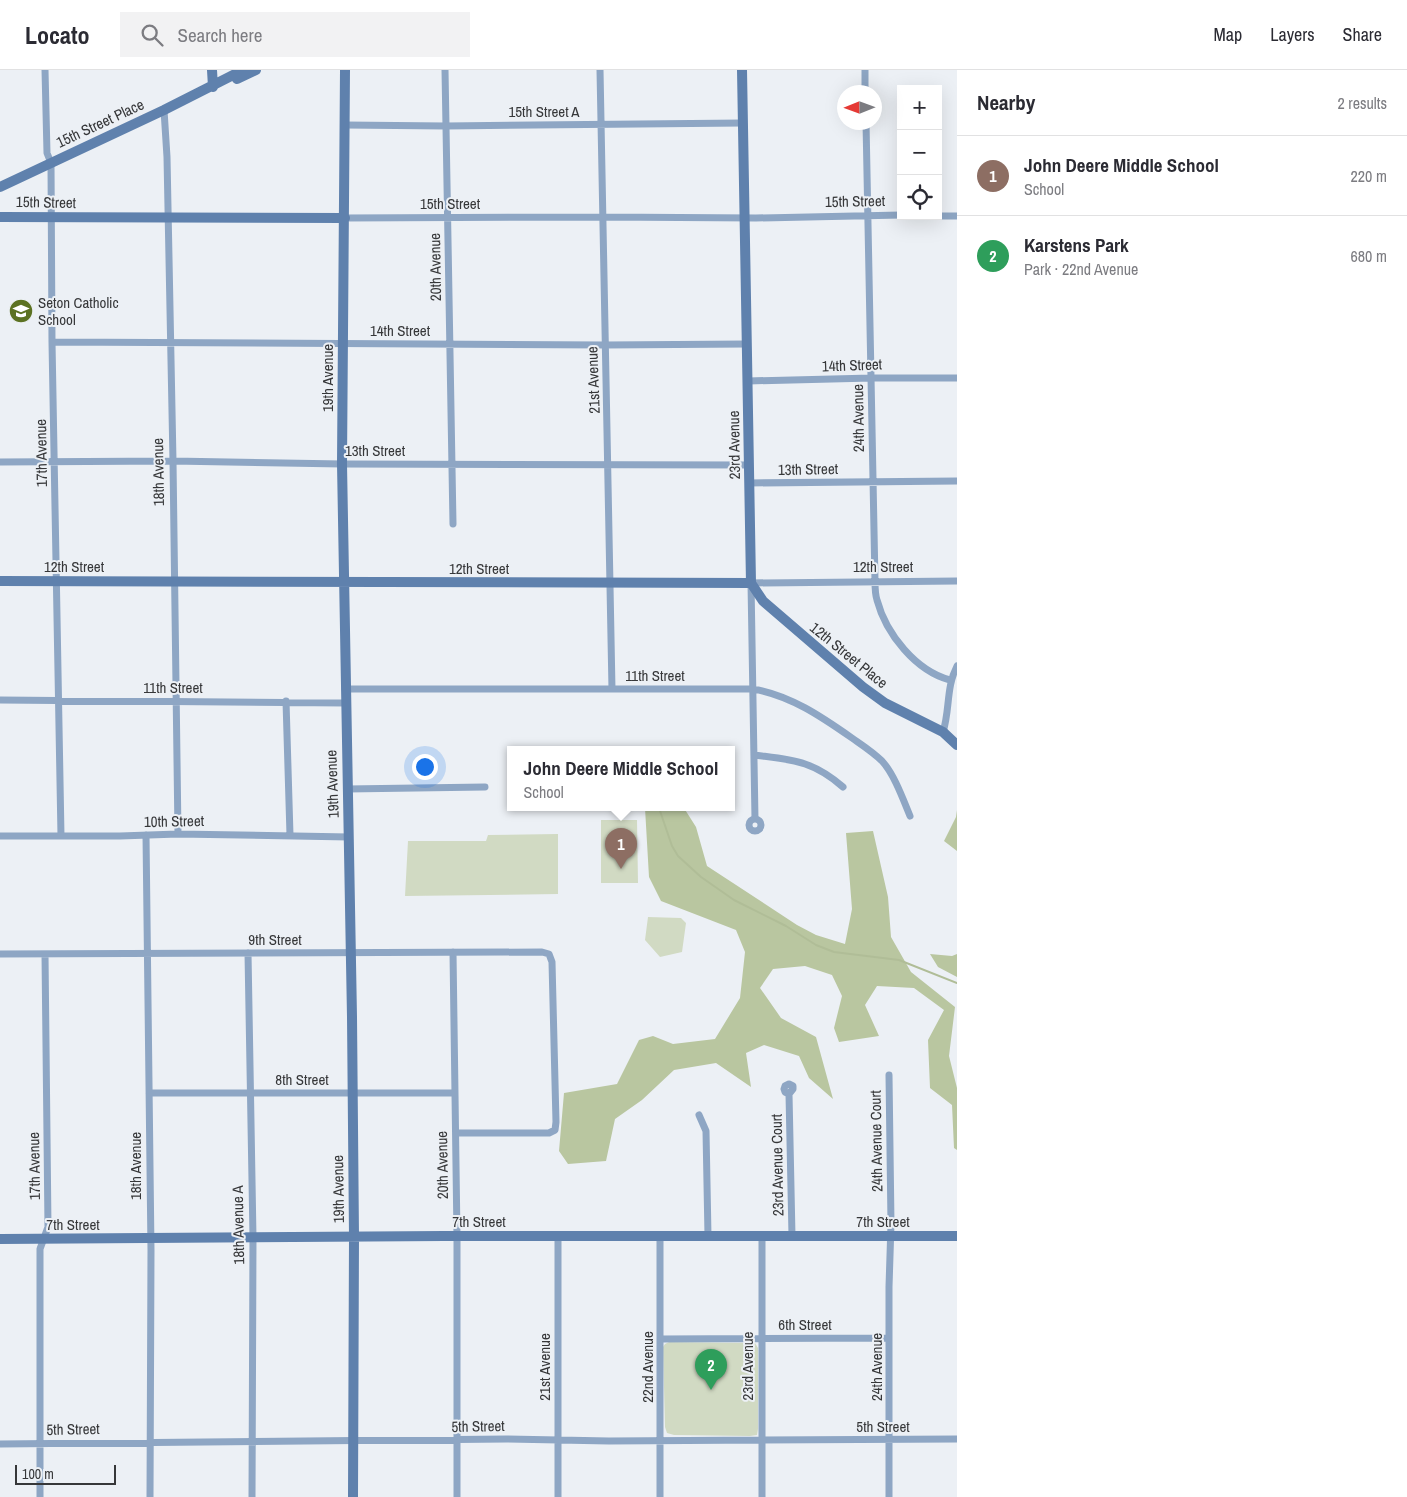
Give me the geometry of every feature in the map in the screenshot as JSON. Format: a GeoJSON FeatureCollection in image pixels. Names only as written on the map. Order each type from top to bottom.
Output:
{"type":"FeatureCollection","features":[{"type":"Feature","properties":{"kind":"street","name":"17th Avenue"},"geometry":{"type":"LineString","coordinates":[[45,70],[47,154],[51,163],[52,342],[61,836]]}},
{"type":"Feature","properties":{"kind":"street"},"geometry":{"type":"LineString","coordinates":[[212,70],[213,86]]}},
{"type":"Feature","properties":{"kind":"street","name":"15th Street Place"},"geometry":{"type":"LineString","coordinates":[[0,187],[164,110],[243,70]]}},
{"type":"Feature","properties":{"kind":"street","name":"15th Street Place"},"geometry":{"type":"LineString","coordinates":[[213,86],[225,84],[256,70]]}},
{"type":"Feature","properties":{"kind":"street","name":"19th Avenue"},"geometry":{"type":"LineString","coordinates":[[345,70],[342,464],[354,1237],[353,1497]]}},
{"type":"Feature","properties":{"kind":"street","name":"20th Avenue"},"geometry":{"type":"LineString","coordinates":[[445,70],[453,524]]}},
{"type":"Feature","properties":{"kind":"street","name":"21st Avenue"},"geometry":{"type":"LineString","coordinates":[[600,70],[612,689]]}},
{"type":"Feature","properties":{"kind":"street","name":"23rd Avenue"},"geometry":{"type":"LineString","coordinates":[[742,70],[755,819]]}},
{"type":"Feature","properties":{"kind":"street"},"geometry":{"type":"LineString","coordinates":[[865,70],[865,85]]}},
{"type":"Feature","properties":{"kind":"street","name":"18th Avenue"},"geometry":{"type":"LineString","coordinates":[[164,110],[167,157],[174,461],[178,834]]}},
{"type":"Feature","properties":{"kind":"street","name":"15th Street A"},"geometry":{"type":"LineString","coordinates":[[345,125],[446,126],[743,123]]}},
{"type":"Feature","properties":{"kind":"street","name":"24th Avenue"},"geometry":{"type":"LineString","coordinates":[[866,130],[875,581],[877,600],[883,617],[903,647],[921,666],[950,680]]}},
{"type":"Feature","properties":{"kind":"street","name":"15th Street"},"geometry":{"type":"LineString","coordinates":[[0,217],[448,218],[897,216]]}},
{"type":"Feature","properties":{"kind":"street"},"geometry":{"type":"LineString","coordinates":[[942,216],[957,216]]}},
{"type":"Feature","properties":{"kind":"street","name":"14th Street"},"geometry":{"type":"LineString","coordinates":[[52,342],[747,344]]}},
{"type":"Feature","properties":{"kind":"street","name":"14th Street"},"geometry":{"type":"LineString","coordinates":[[748,381],[957,378]]}},
{"type":"Feature","properties":{"kind":"street","name":"13th Street"},"geometry":{"type":"LineString","coordinates":[[0,462],[174,461],[342,464],[749,465]]}},
{"type":"Feature","properties":{"kind":"street","name":"13th Street"},"geometry":{"type":"LineString","coordinates":[[749,484],[957,481]]}},
{"type":"Feature","properties":{"kind":"street","name":"12th Street"},"geometry":{"type":"LineString","coordinates":[[0,581],[344,583],[957,581]]}},
{"type":"Feature","properties":{"kind":"street","name":"12th Street Place"},"geometry":{"type":"LineString","coordinates":[[751,583],[763,601],[863,687],[885,703],[943,732],[957,745]]}},
{"type":"Feature","properties":{"kind":"street"},"geometry":{"type":"LineString","coordinates":[[943,732],[947,719],[950,680],[957,666]]}},
{"type":"Feature","properties":{"kind":"street","name":"11th Street"},"geometry":{"type":"LineString","coordinates":[[345,689],[753,689],[764,691],[804,707],[824,719],[883,762],[891,774],[910,816]]}},
{"type":"Feature","properties":{"kind":"street","name":"11th Street"},"geometry":{"type":"LineString","coordinates":[[0,700],[346,702]]}},
{"type":"Feature","properties":{"kind":"street"},"geometry":{"type":"LineString","coordinates":[[286,702],[290,835]]}},
{"type":"Feature","properties":{"kind":"street"},"geometry":{"type":"LineString","coordinates":[[754,755],[802,762],[814,767],[843,787]]}},
{"type":"Feature","properties":{"kind":"street"},"geometry":{"type":"LineString","coordinates":[[347,789],[485,786]]}},
{"type":"Feature","properties":{"kind":"street","name":"10th Street"},"geometry":{"type":"LineString","coordinates":[[0,836],[178,834],[349,837]]}},
{"type":"Feature","properties":{"kind":"street","name":"18th Avenue"},"geometry":{"type":"LineString","coordinates":[[146,835],[151,1238],[150,1497]]}},
{"type":"Feature","properties":{"kind":"street","name":"20th Avenue"},"geometry":{"type":"LineString","coordinates":[[452,952],[458,1236],[457,1497]]}},
{"type":"Feature","properties":{"kind":"street","name":"9th Street"},"geometry":{"type":"LineString","coordinates":[[0,954],[542,952],[549,954],[552,962],[555,1130],[549,1134],[456,1133]]}},
{"type":"Feature","properties":{"kind":"street","name":"18th Avenue A"},"geometry":{"type":"LineString","coordinates":[[248,953],[252,1237],[252,1497]]}},
{"type":"Feature","properties":{"kind":"street","name":"17th Avenue"},"geometry":{"type":"LineString","coordinates":[[40,1497],[40,1249],[48,1228],[46,954]]}},
{"type":"Feature","properties":{"kind":"street","name":"24th Avenue Court"},"geometry":{"type":"LineString","coordinates":[[889,1075],[890,1236]]}},
{"type":"Feature","properties":{"kind":"street","name":"8th Street"},"geometry":{"type":"LineString","coordinates":[[150,1093],[454,1093]]}},
{"type":"Feature","properties":{"kind":"street","name":"23rd Avenue Court"},"geometry":{"type":"LineString","coordinates":[[789,1094],[792,1236]]}},
{"type":"Feature","properties":{"kind":"street"},"geometry":{"type":"LineString","coordinates":[[699,1115],[706,1131],[708,1236]]}},
{"type":"Feature","properties":{"kind":"street","name":"7th Street"},"geometry":{"type":"LineString","coordinates":[[0,1239],[458,1236],[957,1236]]}},
{"type":"Feature","properties":{"kind":"street","name":"21st Avenue"},"geometry":{"type":"LineString","coordinates":[[558,1236],[558,1497]]}},
{"type":"Feature","properties":{"kind":"street","name":"23rd Avenue"},"geometry":{"type":"LineString","coordinates":[[762,1236],[762,1497]]}},
{"type":"Feature","properties":{"kind":"street","name":"24th Avenue"},"geometry":{"type":"LineString","coordinates":[[889,1497],[890,1236]]}},
{"type":"Feature","properties":{"kind":"street","name":"22nd Avenue"},"geometry":{"type":"LineString","coordinates":[[660,1237],[660,1497]]}},
{"type":"Feature","properties":{"kind":"street","name":"6th Street"},"geometry":{"type":"LineString","coordinates":[[660,1339],[890,1338]]}},
{"type":"Feature","properties":{"kind":"street","name":"5th Street"},"geometry":{"type":"LineString","coordinates":[[0,1444],[457,1440],[957,1440]]}},
{"type":"Feature","properties":{"kind":"green space"},"geometry":{"type":"Polygon","coordinates":[[[957,810],[957,851],[944,841],[956,817],[957,810]]]}},
{"type":"Feature","properties":{"kind":"green space"},"geometry":{"type":"Polygon","coordinates":[[[645,811],[686,811],[696,827],[707,866],[797,925],[816,935],[845,944],[852,909],[846,833],[873,831],[888,897],[891,937],[911,972],[955,1007],[949,1056],[957,1088],[957,1150],[954,1148],[952,1105],[930,1088],[928,1040],[944,1010],[914,988],[877,986],[865,1005],[879,1036],[839,1042],[834,1028],[842,996],[832,975],[805,966],[773,969],[760,988],[781,1018],[816,1037],[833,1099],[809,1078],[799,1056],[764,1045],[746,1053],[751,1087],[716,1063],[674,1070],[642,1100],[615,1119],[606,1161],[568,1164],[559,1151],[564,1093],[617,1084],[639,1040],[653,1036],[673,1044],[715,1039],[740,998],[745,952],[736,930],[661,901],[649,877],[645,811]]]}},
{"type":"Feature","properties":{"kind":"green space"},"geometry":{"type":"Polygon","coordinates":[[[601,820],[637,820],[638,883],[601,883],[601,820]]]}},
{"type":"Feature","properties":{"kind":"green space"},"geometry":{"type":"Polygon","coordinates":[[[558,834],[558,894],[405,896],[408,841],[486,841],[488,835],[558,834]]]}},
{"type":"Feature","properties":{"kind":"green space"},"geometry":{"type":"Polygon","coordinates":[[[648,917],[681,918],[686,923],[682,952],[660,957],[645,940],[648,917]]]}},
{"type":"Feature","properties":{"kind":"green space"},"geometry":{"type":"Polygon","coordinates":[[[930,954],[952,956],[957,954],[957,977],[938,967],[930,954]]]}},
{"type":"Feature","properties":{"kind":"green space"},"geometry":{"type":"Polygon","coordinates":[[[669,1342],[755,1343],[758,1348],[757,1435],[674,1435],[667,1433],[665,1427],[663,1347],[669,1342]]]}},
{"type":"Feature","properties":{"kind":"waterway"},"geometry":{"type":"LineString","coordinates":[[660,811],[672,846],[678,856],[701,877],[734,900],[786,926],[816,945],[834,952],[899,960],[957,983]]}},
{"type":"Feature","properties":{"kind":"place","name":"Seton Catholic School"},"geometry":{"type":"Point","coordinates":[21,311]}},
{"type":"Feature","properties":{"kind":"place","name":"John Deere Middle School"},"geometry":{"type":"Point","coordinates":[621,869]}},
{"type":"Feature","properties":{"kind":"place","name":"Karstens Park"},"geometry":{"type":"Point","coordinates":[711,1390]}}]}
